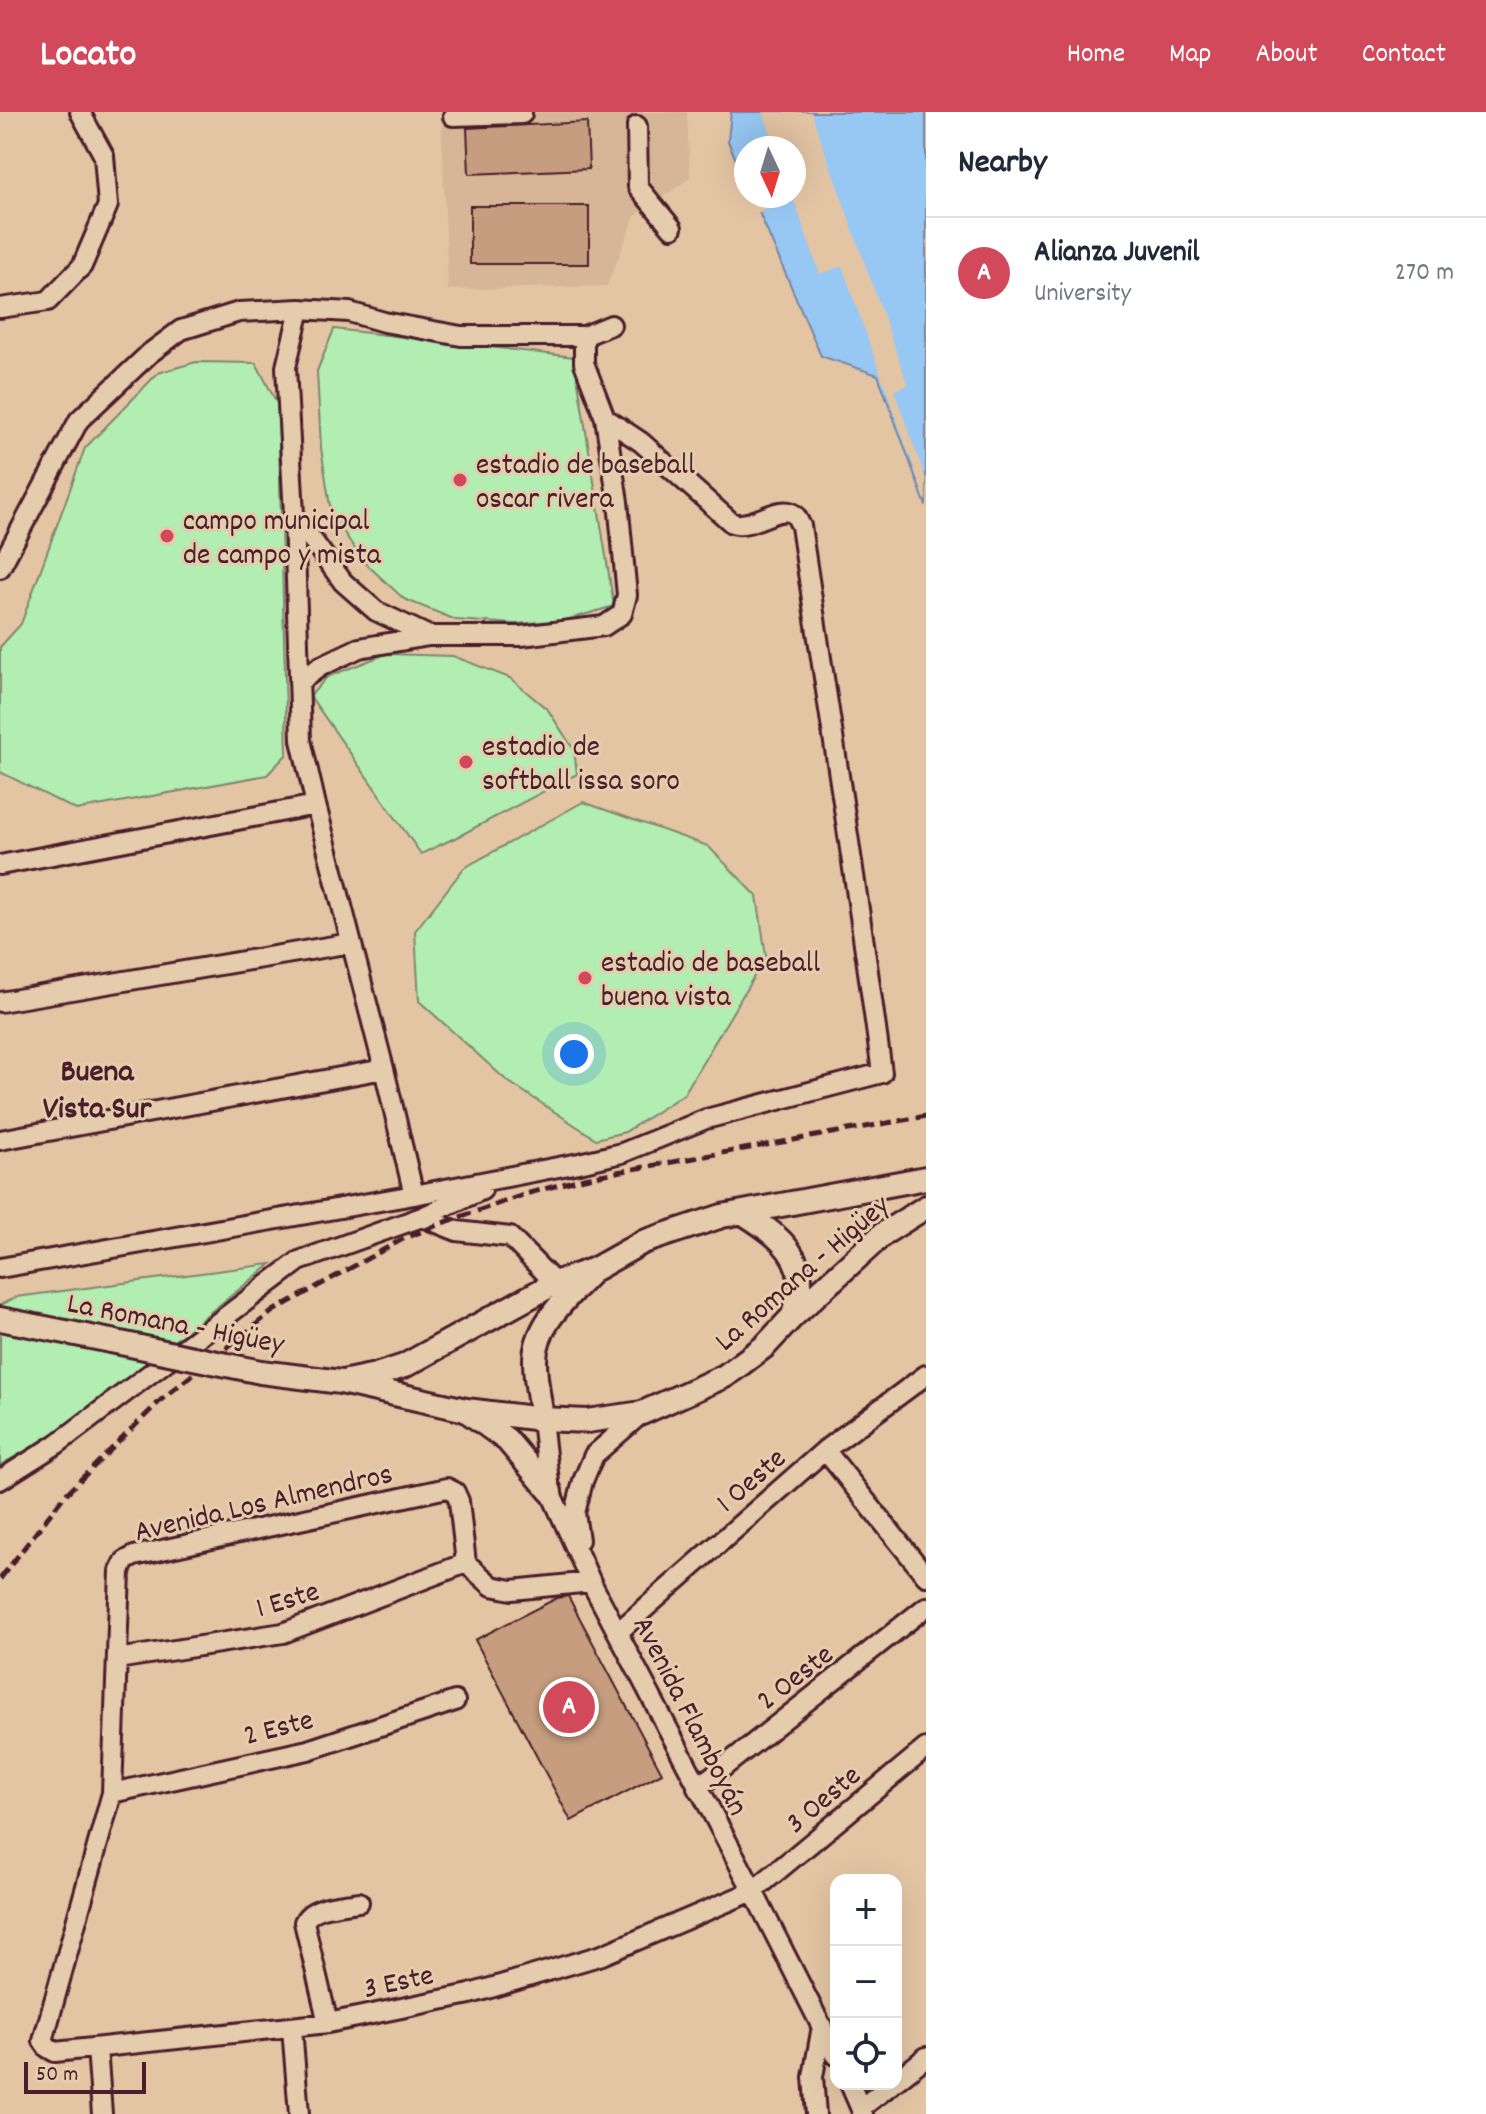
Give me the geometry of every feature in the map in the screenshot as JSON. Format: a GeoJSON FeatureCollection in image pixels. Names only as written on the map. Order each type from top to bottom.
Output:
{"type":"FeatureCollection","features":[{"type":"Feature","properties":{"kind":"main road","name":"La Romana - Higüey"},"geometry":{"type":"LineString","coordinates":[[341,1382],[404,1366],[555,1283],[595,1269],[643,1242],[722,1216],[926,1178]]}},
{"type":"Feature","properties":{"kind":"main road","name":"La Romana - Higüey"},"geometry":{"type":"LineString","coordinates":[[0,1319],[261,1372],[341,1382],[466,1410],[587,1421],[642,1413],[725,1376],[765,1346],[793,1316],[883,1234],[926,1207]]}},
{"type":"Feature","properties":{"kind":"main road"},"geometry":{"type":"LineString","coordinates":[[743,1213],[768,1229],[795,1258],[800,1284],[793,1316]]}},
{"type":"Feature","properties":{"kind":"main road"},"geometry":{"type":"LineString","coordinates":[[542,1419],[534,1359],[539,1336],[554,1312],[595,1269]]}},
{"type":"Feature","properties":{"kind":"main road"},"geometry":{"type":"LineString","coordinates":[[466,1410],[507,1440],[550,1491]]}},
{"type":"Feature","properties":{"kind":"street"},"geometry":{"type":"LineString","coordinates":[[0,308],[48,301],[82,266],[108,205],[104,156],[80,112]]}},
{"type":"Feature","properties":{"kind":"street"},"geometry":{"type":"LineString","coordinates":[[453,116],[522,112]]}},
{"type":"Feature","properties":{"kind":"street"},"geometry":{"type":"LineString","coordinates":[[637,126],[638,187],[672,228]]}},
{"type":"Feature","properties":{"kind":"street"},"geometry":{"type":"LineString","coordinates":[[300,309],[286,367],[301,740],[414,1195]]}},
{"type":"Feature","properties":{"kind":"street"},"geometry":{"type":"LineString","coordinates":[[0,568],[79,420],[150,353],[181,330],[239,312],[300,309],[349,312],[384,322],[461,336],[584,336],[611,325]]}},
{"type":"Feature","properties":{"kind":"street"},"geometry":{"type":"LineString","coordinates":[[299,682],[321,666],[359,648],[429,636],[521,636],[604,626],[622,614],[627,595],[618,502],[605,418],[584,363],[584,336]]}},
{"type":"Feature","properties":{"kind":"street"},"geometry":{"type":"LineString","coordinates":[[0,1268],[506,1178],[622,1153],[706,1119],[882,1073],[857,887],[841,800],[801,526],[795,515],[788,512],[740,526],[732,523],[641,442],[605,418]]}},
{"type":"Feature","properties":{"kind":"street"},"geometry":{"type":"LineString","coordinates":[[294,515],[343,582],[376,611],[429,636]]}},
{"type":"Feature","properties":{"kind":"street"},"geometry":{"type":"LineString","coordinates":[[0,865],[316,805]]}},
{"type":"Feature","properties":{"kind":"street"},"geometry":{"type":"LineString","coordinates":[[0,1002],[351,943]]}},
{"type":"Feature","properties":{"kind":"street"},"geometry":{"type":"LineString","coordinates":[[0,1140],[384,1069]]}},
{"type":"Feature","properties":{"kind":"street"},"geometry":{"type":"LineString","coordinates":[[0,1480],[57,1444],[299,1261],[422,1217],[506,1178]]}},
{"type":"Feature","properties":{"kind":"street"},"geometry":{"type":"LineString","coordinates":[[422,1217],[457,1231],[510,1237],[555,1283]]}},
{"type":"Feature","properties":{"kind":"street","name":"1 Oeste"},"geometry":{"type":"LineString","coordinates":[[618,1632],[825,1450],[926,1375]]}},
{"type":"Feature","properties":{"kind":"street"},"geometry":{"type":"LineString","coordinates":[[583,1562],[575,1513],[583,1481],[594,1455],[642,1413]]}},
{"type":"Feature","properties":{"kind":"street","name":"Avenida Flamboyán"},"geometry":{"type":"LineString","coordinates":[[542,1419],[550,1491],[591,1582],[830,2043]]}},
{"type":"Feature","properties":{"kind":"street"},"geometry":{"type":"LineString","coordinates":[[825,1450],[926,1576]]}},
{"type":"Feature","properties":{"kind":"street","name":"Avenida Los Almendros"},"geometry":{"type":"LineString","coordinates":[[43,2041],[112,1793],[120,1571],[125,1561],[134,1556],[447,1488],[455,1492],[459,1501],[466,1563]]}},
{"type":"Feature","properties":{"kind":"street"},"geometry":{"type":"LineString","coordinates":[[466,1563],[492,1586],[512,1590],[591,1582]]}},
{"type":"Feature","properties":{"kind":"street","name":"1 Este"},"geometry":{"type":"LineString","coordinates":[[117,1659],[283,1633],[466,1563]]}},
{"type":"Feature","properties":{"kind":"street","name":"2 Oeste"},"geometry":{"type":"LineString","coordinates":[[697,1788],[926,1607]]}},
{"type":"Feature","properties":{"kind":"street","name":"2 Este"},"geometry":{"type":"LineString","coordinates":[[112,1793],[308,1750],[455,1701]]}},
{"type":"Feature","properties":{"kind":"street","name":"3 Oeste"},"geometry":{"type":"LineString","coordinates":[[753,1891],[926,1748]]}},
{"type":"Feature","properties":{"kind":"street","name":"3 Este"},"geometry":{"type":"LineString","coordinates":[[43,2041],[55,2052],[292,2028],[470,1994],[602,1955],[753,1891]]}},
{"type":"Feature","properties":{"kind":"street"},"geometry":{"type":"LineString","coordinates":[[328,2023],[304,1922],[307,1915],[316,1911],[359,1902]]}},
{"type":"Feature","properties":{"kind":"street"},"geometry":{"type":"LineString","coordinates":[[816,2114],[813,2077],[822,2026]]}},
{"type":"Feature","properties":{"kind":"street"},"geometry":{"type":"LineString","coordinates":[[292,2028],[299,2114]]}},
{"type":"Feature","properties":{"kind":"street"},"geometry":{"type":"LineString","coordinates":[[97,2048],[102,2114]]}},
{"type":"Feature","properties":{"kind":"street"},"geometry":{"type":"LineString","coordinates":[[902,2076],[926,2057]]}},
{"type":"Feature","properties":{"kind":"street"},"geometry":{"type":"LineString","coordinates":[[853,2090],[862,2111],[885,2090]]}},
{"type":"Feature","properties":{"kind":"shaded area"},"geometry":{"type":"Polygon","coordinates":[[[441,112],[687,112],[690,178],[635,216],[607,286],[448,290],[441,112]]]}},
{"type":"Feature","properties":{"kind":"green space","name":"estadio de baseball oscar rivera"},"geometry":{"type":"Polygon","coordinates":[[[334,329],[574,357],[614,606],[566,620],[515,624],[456,620],[404,599],[363,561],[331,513],[321,448],[317,371],[334,329]]]}},
{"type":"Feature","properties":{"kind":"green space","name":"campo municipal de campo y mista"},"geometry":{"type":"Polygon","coordinates":[[[196,362],[256,363],[278,405],[287,754],[267,775],[76,810],[0,772],[0,647],[21,624],[85,448],[158,373],[196,362]]]}},
{"type":"Feature","properties":{"kind":"green space","name":"estadio de softball issa soro"},"geometry":{"type":"Polygon","coordinates":[[[386,654],[453,656],[510,678],[548,710],[574,750],[577,774],[421,854],[310,696],[327,677],[386,654]]]}},
{"type":"Feature","properties":{"kind":"green space","name":"estadio de baseball buena vista"},"geometry":{"type":"Polygon","coordinates":[[[583,802],[708,846],[757,896],[766,956],[684,1094],[625,1132],[596,1139],[506,1080],[419,1001],[415,931],[464,868],[583,802]]]}},
{"type":"Feature","properties":{"kind":"green space"},"geometry":{"type":"Polygon","coordinates":[[[271,1264],[62,1430],[0,1465],[0,1305],[16,1297],[271,1264]]]}},
{"type":"Feature","properties":{"kind":"water"},"geometry":{"type":"Polygon","coordinates":[[[731,112],[926,112],[926,506],[878,375],[821,356],[757,208],[806,208],[806,136],[734,136],[734,155],[728,141],[731,112]]]}},
{"type":"Feature","properties":{"kind":"pier"},"geometry":{"type":"Polygon","coordinates":[[[763,112],[811,112],[908,385],[894,390],[926,479],[926,502],[842,266],[820,274],[797,208],[806,208],[806,136],[772,136],[763,112]]]}},
{"type":"Feature","properties":{"kind":"pier"},"geometry":{"type":"Polygon","coordinates":[[[752,208],[772,208],[755,214],[752,208]]]}},
{"type":"Feature","properties":{"kind":"building"},"geometry":{"type":"Polygon","coordinates":[[[587,122],[589,169],[469,174],[467,128],[587,122]]]}},
{"type":"Feature","properties":{"kind":"building"},"geometry":{"type":"Polygon","coordinates":[[[470,206],[589,206],[589,264],[470,264],[470,206]]]}},
{"type":"Feature","properties":{"kind":"building"},"geometry":{"type":"Polygon","coordinates":[[[568,1596],[662,1773],[571,1821],[475,1640],[557,1598],[568,1596]]]}},
{"type":"Feature","properties":{"kind":"railway"},"geometry":{"type":"LineString","coordinates":[[0,1579],[65,1495],[162,1399],[273,1311],[401,1240],[526,1194],[584,1178],[926,1116]]}},
{"type":"Feature","properties":{"kind":"place","name":"estadio de baseball oscar rivera"},"geometry":{"type":"Point","coordinates":[460,480]}},
{"type":"Feature","properties":{"kind":"place","name":"campo municipal de campo y mista"},"geometry":{"type":"Point","coordinates":[167,536]}},
{"type":"Feature","properties":{"kind":"place","name":"estadio de softball issa soro"},"geometry":{"type":"Point","coordinates":[466,762]}},
{"type":"Feature","properties":{"kind":"place","name":"estadio de baseball buena vista"},"geometry":{"type":"Point","coordinates":[585,978]}},
{"type":"Feature","properties":{"kind":"place","name":"Alianza Juvenil"},"geometry":{"type":"Point","coordinates":[569,1707]}},
{"type":"Feature","properties":{"kind":"district","name":"Buena Vista Sur"},"geometry":{"type":"Point","coordinates":[97,1088]}}]}
